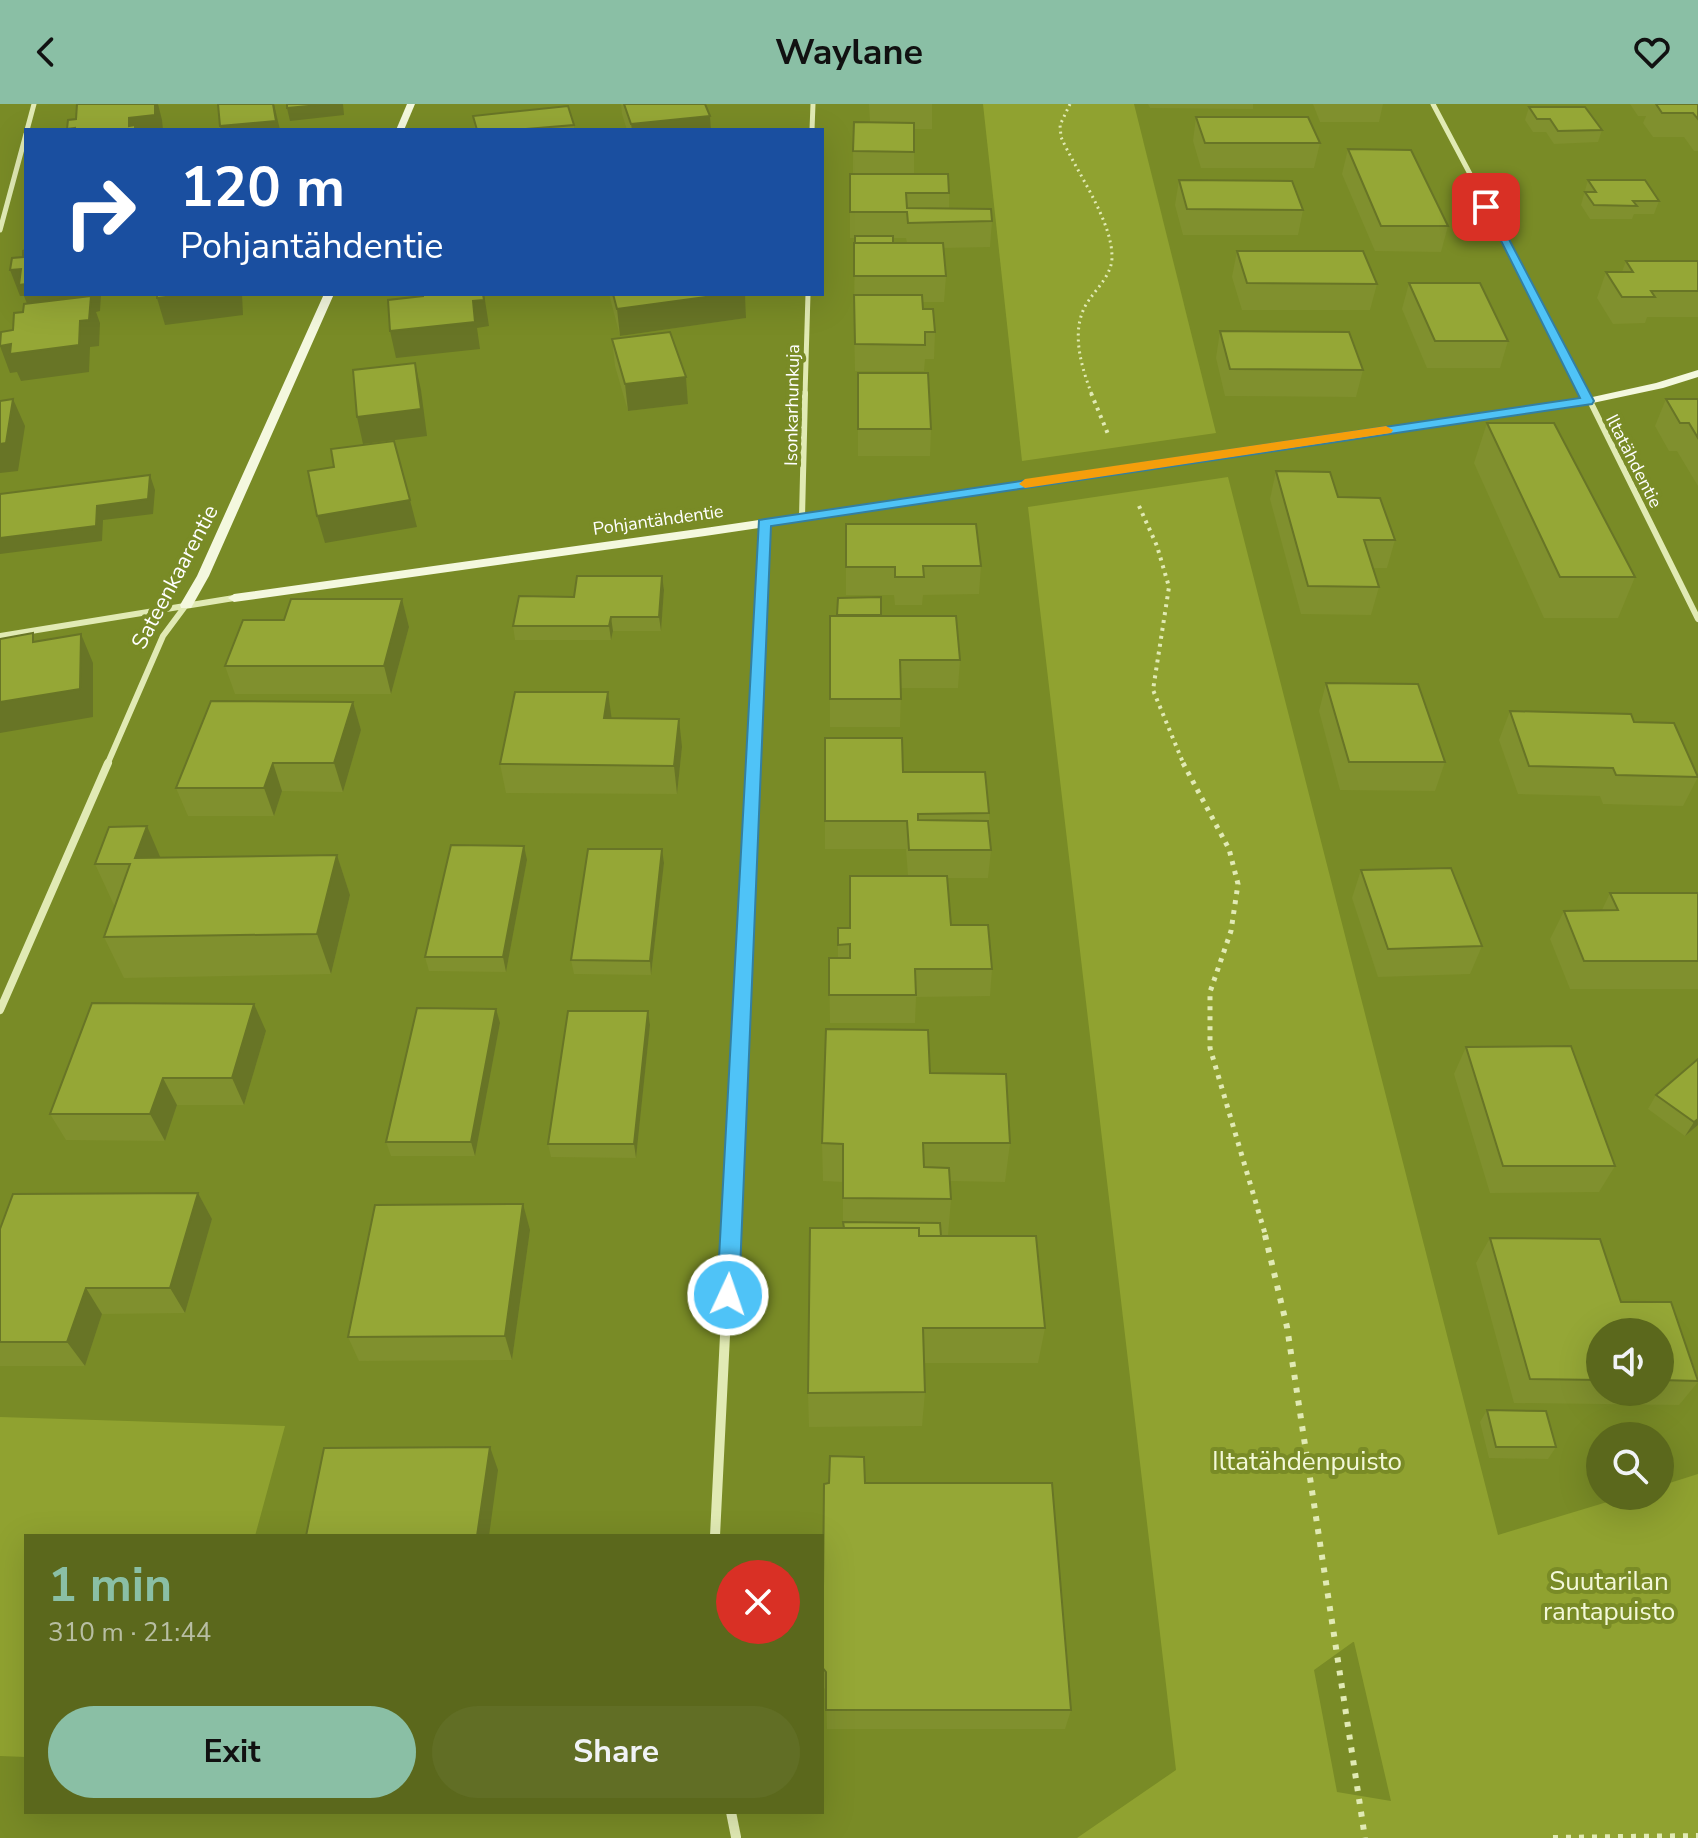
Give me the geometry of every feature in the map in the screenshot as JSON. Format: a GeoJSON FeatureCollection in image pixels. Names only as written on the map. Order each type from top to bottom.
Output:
{"type":"FeatureCollection","features":[{"type":"Feature","properties":{"kind":"street"},"geometry":{"type":"LineString","coordinates":[[28,128],[34,104]]}},
{"type":"Feature","properties":{"kind":"street"},"geometry":{"type":"LineString","coordinates":[[401,128],[411,104]]}},
{"type":"Feature","properties":{"kind":"street"},"geometry":{"type":"LineString","coordinates":[[812,128],[813,104]]}},
{"type":"Feature","properties":{"kind":"street","name":"Iltatähdentie"},"geometry":{"type":"LineString","coordinates":[[1433,104],[1698,619]]}},
{"type":"Feature","properties":{"kind":"street"},"geometry":{"type":"LineString","coordinates":[[0,230],[24,143]]}},
{"type":"Feature","properties":{"kind":"street","name":"Sateenkaarentie"},"geometry":{"type":"LineString","coordinates":[[0,1010],[163,636],[203,576],[328,296]]}},
{"type":"Feature","properties":{"kind":"street","name":"Isonkarhunkuja"},"geometry":{"type":"LineString","coordinates":[[802,517],[808,296]]}},
{"type":"Feature","properties":{"kind":"street","name":"Pohjantähdentie"},"geometry":{"type":"LineString","coordinates":[[0,636],[186,605],[1588,401],[1659,386],[1698,373]]}},
{"type":"Feature","properties":{"kind":"street"},"geometry":{"type":"LineString","coordinates":[[715,1534],[764,523]]}},
{"type":"Feature","properties":{"kind":"street"},"geometry":{"type":"LineString","coordinates":[[731,1814],[736,1837]]}},
{"type":"Feature","properties":{"kind":"path"},"geometry":{"type":"LineString","coordinates":[[1070,104],[1060,125],[1061,137],[1107,237],[1112,256],[1101,286],[1086,304],[1079,321],[1078,339],[1098,409],[1157,546],[1169,587],[1153,690],[1170,737],[1204,807],[1229,849],[1238,884],[1231,931],[1210,992],[1210,1048],[1270,1251],[1287,1327],[1365,1838]]}},
{"type":"Feature","properties":{"kind":"path"},"geometry":{"type":"LineString","coordinates":[[1553,1838],[1698,1836]]}},
{"type":"Feature","properties":{"kind":"green space"},"geometry":{"type":"Polygon","coordinates":[[[983,104],[1134,104],[1216,433],[1022,461],[983,104]]]}},
{"type":"Feature","properties":{"kind":"green space","name":"Iltatähdenpuisto"},"geometry":{"type":"Polygon","coordinates":[[[1228,477],[1498,1535],[1586,1508],[1674,1510],[1674,1482],[1698,1474],[1698,1838],[1077,1838],[1176,1770],[1028,507],[1228,477]],[[1354,1642],[1314,1670],[1337,1792],[1391,1801],[1354,1642]]]}},
{"type":"Feature","properties":{"kind":"green space"},"geometry":{"type":"Polygon","coordinates":[[[0,1417],[285,1426],[256,1534],[24,1534],[24,1757],[0,1756],[0,1417]]]}},
{"type":"Feature","properties":{"kind":"building"},"geometry":{"type":"Polygon","coordinates":[[[77,104],[155,104],[155,115],[129,118],[129,126],[135,125],[135,128],[67,128],[68,120],[76,119],[77,104]]]}},
{"type":"Feature","properties":{"kind":"building"},"geometry":{"type":"Polygon","coordinates":[[[218,104],[273,104],[276,121],[220,126],[218,104]]]}},
{"type":"Feature","properties":{"kind":"building"},"geometry":{"type":"Polygon","coordinates":[[[287,104],[330,104],[287,108],[287,104]]]}},
{"type":"Feature","properties":{"kind":"building"},"geometry":{"type":"Polygon","coordinates":[[[624,104],[705,104],[710,116],[631,124],[624,104]]]}},
{"type":"Feature","properties":{"kind":"building"},"geometry":{"type":"Polygon","coordinates":[[[1656,104],[1698,104],[1698,119],[1693,113],[1662,113],[1656,104]]]}},
{"type":"Feature","properties":{"kind":"building"},"geometry":{"type":"Polygon","coordinates":[[[568,106],[574,125],[476,128],[473,116],[568,106]]]}},
{"type":"Feature","properties":{"kind":"building"},"geometry":{"type":"Polygon","coordinates":[[[1529,107],[1585,107],[1602,130],[1558,131],[1550,119],[1537,119],[1529,107]]]}},
{"type":"Feature","properties":{"kind":"building"},"geometry":{"type":"Polygon","coordinates":[[[1196,117],[1308,117],[1320,143],[1205,143],[1196,117]]]}},
{"type":"Feature","properties":{"kind":"building"},"geometry":{"type":"Polygon","coordinates":[[[854,122],[914,123],[914,152],[853,151],[854,122]]]}},
{"type":"Feature","properties":{"kind":"building"},"geometry":{"type":"Polygon","coordinates":[[[1348,149],[1411,150],[1448,226],[1381,226],[1348,149]]]}},
{"type":"Feature","properties":{"kind":"building"},"geometry":{"type":"Polygon","coordinates":[[[850,174],[948,174],[949,193],[906,193],[907,208],[991,209],[992,221],[908,223],[907,212],[850,212],[850,174]]]}},
{"type":"Feature","properties":{"kind":"building"},"geometry":{"type":"Polygon","coordinates":[[[1179,180],[1292,181],[1303,210],[1187,209],[1179,180]]]}},
{"type":"Feature","properties":{"kind":"building"},"geometry":{"type":"Polygon","coordinates":[[[1588,180],[1645,180],[1659,201],[1633,201],[1637,206],[1594,205],[1585,192],[1596,192],[1588,180]]]}},
{"type":"Feature","properties":{"kind":"building"},"geometry":{"type":"Polygon","coordinates":[[[855,236],[893,236],[893,243],[855,243],[855,236]]]}},
{"type":"Feature","properties":{"kind":"building"},"geometry":{"type":"Polygon","coordinates":[[[854,243],[943,243],[946,276],[854,276],[854,243]]]}},
{"type":"Feature","properties":{"kind":"building"},"geometry":{"type":"Polygon","coordinates":[[[23,251],[24,284],[19,285],[21,269],[10,270],[12,258],[23,257],[23,251]]]}},
{"type":"Feature","properties":{"kind":"building"},"geometry":{"type":"Polygon","coordinates":[[[1237,251],[1363,251],[1377,284],[1247,283],[1237,251]]]}},
{"type":"Feature","properties":{"kind":"building"},"geometry":{"type":"Polygon","coordinates":[[[1626,261],[1698,261],[1698,291],[1651,291],[1655,297],[1622,297],[1606,272],[1633,272],[1626,261]]]}},
{"type":"Feature","properties":{"kind":"building"},"geometry":{"type":"Polygon","coordinates":[[[1409,283],[1480,283],[1508,341],[1435,341],[1409,283]]]}},
{"type":"Feature","properties":{"kind":"building"},"geometry":{"type":"Polygon","coordinates":[[[854,295],[922,295],[923,309],[933,309],[935,332],[925,332],[925,345],[855,344],[854,295]]]}},
{"type":"Feature","properties":{"kind":"building"},"geometry":{"type":"Polygon","coordinates":[[[91,296],[89,320],[80,321],[79,345],[10,354],[11,344],[0,346],[1,332],[13,330],[14,313],[23,312],[24,304],[91,296]]]}},
{"type":"Feature","properties":{"kind":"building"},"geometry":{"type":"Polygon","coordinates":[[[423,296],[483,296],[484,300],[473,301],[475,322],[390,331],[388,300],[423,296]]]}},
{"type":"Feature","properties":{"kind":"building"},"geometry":{"type":"Polygon","coordinates":[[[614,296],[713,296],[617,309],[614,296]]]}},
{"type":"Feature","properties":{"kind":"building"},"geometry":{"type":"Polygon","coordinates":[[[1220,331],[1349,332],[1363,370],[1230,369],[1220,331]]]}},
{"type":"Feature","properties":{"kind":"building"},"geometry":{"type":"Polygon","coordinates":[[[670,332],[686,377],[625,384],[612,339],[670,332]]]}},
{"type":"Feature","properties":{"kind":"building"},"geometry":{"type":"Polygon","coordinates":[[[415,363],[421,409],[357,417],[353,370],[415,363]]]}},
{"type":"Feature","properties":{"kind":"building"},"geometry":{"type":"Polygon","coordinates":[[[858,373],[928,373],[931,429],[858,429],[858,373]]]}},
{"type":"Feature","properties":{"kind":"building"},"geometry":{"type":"Polygon","coordinates":[[[13,399],[6,443],[0,444],[0,401],[13,399]]]}},
{"type":"Feature","properties":{"kind":"building"},"geometry":{"type":"Polygon","coordinates":[[[1666,399],[1698,399],[1698,438],[1689,423],[1680,423],[1666,399]]]}},
{"type":"Feature","properties":{"kind":"building"},"geometry":{"type":"Polygon","coordinates":[[[1487,423],[1554,423],[1635,577],[1560,577],[1487,423]]]}},
{"type":"Feature","properties":{"kind":"building"},"geometry":{"type":"Polygon","coordinates":[[[394,441],[410,500],[317,516],[308,471],[334,467],[331,449],[394,441]]]}},
{"type":"Feature","properties":{"kind":"building"},"geometry":{"type":"Polygon","coordinates":[[[1276,471],[1330,472],[1338,497],[1380,498],[1395,540],[1364,540],[1379,587],[1308,586],[1276,471]]]}},
{"type":"Feature","properties":{"kind":"building"},"geometry":{"type":"Polygon","coordinates":[[[150,475],[148,499],[97,506],[96,526],[0,538],[0,494],[150,475]]]}},
{"type":"Feature","properties":{"kind":"building"},"geometry":{"type":"Polygon","coordinates":[[[846,524],[976,524],[981,566],[923,566],[924,577],[895,577],[895,567],[846,567],[846,524]]]}},
{"type":"Feature","properties":{"kind":"building"},"geometry":{"type":"Polygon","coordinates":[[[577,576],[662,576],[659,617],[611,617],[609,626],[513,626],[519,596],[574,597],[577,576]]]}},
{"type":"Feature","properties":{"kind":"building"},"geometry":{"type":"Polygon","coordinates":[[[881,597],[881,615],[837,615],[838,598],[881,597]]]}},
{"type":"Feature","properties":{"kind":"building"},"geometry":{"type":"Polygon","coordinates":[[[291,599],[402,599],[384,666],[225,666],[243,620],[284,620],[291,599]]]}},
{"type":"Feature","properties":{"kind":"building"},"geometry":{"type":"Polygon","coordinates":[[[830,616],[956,616],[960,660],[900,660],[901,699],[830,699],[830,616]]]}},
{"type":"Feature","properties":{"kind":"building"},"geometry":{"type":"Polygon","coordinates":[[[33,633],[33,642],[81,634],[80,689],[0,702],[0,639],[33,633]]]}},
{"type":"Feature","properties":{"kind":"building"},"geometry":{"type":"Polygon","coordinates":[[[1326,683],[1418,684],[1445,762],[1349,762],[1326,683]]]}},
{"type":"Feature","properties":{"kind":"building"},"geometry":{"type":"Polygon","coordinates":[[[515,692],[608,692],[604,718],[679,719],[674,766],[500,764],[515,692]]]}},
{"type":"Feature","properties":{"kind":"building"},"geometry":{"type":"Polygon","coordinates":[[[211,701],[353,702],[334,763],[273,763],[264,788],[176,788],[211,701]]]}},
{"type":"Feature","properties":{"kind":"building"},"geometry":{"type":"Polygon","coordinates":[[[1510,711],[1631,714],[1634,722],[1674,723],[1698,777],[1616,775],[1613,768],[1529,766],[1510,711]]]}},
{"type":"Feature","properties":{"kind":"building"},"geometry":{"type":"Polygon","coordinates":[[[825,738],[902,738],[903,772],[985,772],[989,813],[918,814],[918,820],[988,821],[991,850],[909,850],[907,821],[825,821],[825,738]]]}},
{"type":"Feature","properties":{"kind":"building"},"geometry":{"type":"Polygon","coordinates":[[[147,826],[135,858],[337,855],[317,934],[104,937],[130,864],[95,864],[109,827],[147,826]]]}},
{"type":"Feature","properties":{"kind":"building"},"geometry":{"type":"Polygon","coordinates":[[[451,845],[524,846],[503,957],[425,957],[451,845]]]}},
{"type":"Feature","properties":{"kind":"building"},"geometry":{"type":"Polygon","coordinates":[[[588,849],[662,849],[650,961],[571,960],[588,849]]]}},
{"type":"Feature","properties":{"kind":"building"},"geometry":{"type":"Polygon","coordinates":[[[1451,868],[1482,946],[1388,949],[1361,870],[1451,868]]]}},
{"type":"Feature","properties":{"kind":"building"},"geometry":{"type":"Polygon","coordinates":[[[850,876],[947,876],[951,925],[988,925],[992,969],[915,969],[916,995],[829,995],[829,958],[850,958],[850,944],[838,945],[838,928],[850,928],[850,876]]]}},
{"type":"Feature","properties":{"kind":"building"},"geometry":{"type":"Polygon","coordinates":[[[1610,893],[1698,893],[1698,961],[1584,961],[1564,911],[1618,910],[1610,893]]]}},
{"type":"Feature","properties":{"kind":"building"},"geometry":{"type":"Polygon","coordinates":[[[92,1003],[254,1004],[232,1078],[163,1078],[150,1114],[50,1114],[92,1003]]]}},
{"type":"Feature","properties":{"kind":"building"},"geometry":{"type":"Polygon","coordinates":[[[417,1008],[496,1009],[471,1142],[386,1142],[417,1008]]]}},
{"type":"Feature","properties":{"kind":"building"},"geometry":{"type":"Polygon","coordinates":[[[568,1011],[648,1011],[634,1144],[548,1144],[568,1011]]]}},
{"type":"Feature","properties":{"kind":"building"},"geometry":{"type":"Polygon","coordinates":[[[826,1029],[928,1030],[930,1073],[1006,1074],[1010,1143],[923,1143],[924,1167],[949,1168],[951,1199],[843,1198],[843,1144],[822,1143],[826,1029]]]}},
{"type":"Feature","properties":{"kind":"building"},"geometry":{"type":"Polygon","coordinates":[[[1571,1046],[1615,1166],[1503,1166],[1466,1047],[1571,1046]]]}},
{"type":"Feature","properties":{"kind":"building"},"geometry":{"type":"Polygon","coordinates":[[[1698,1059],[1698,1119],[1694,1122],[1656,1095],[1698,1059]]]}},
{"type":"Feature","properties":{"kind":"building"},"geometry":{"type":"Polygon","coordinates":[[[198,1193],[170,1288],[86,1288],[67,1342],[0,1342],[0,1229],[13,1194],[198,1193]]]}},
{"type":"Feature","properties":{"kind":"building"},"geometry":{"type":"Polygon","coordinates":[[[523,1204],[505,1336],[348,1337],[375,1205],[523,1204]]]}},
{"type":"Feature","properties":{"kind":"building"},"geometry":{"type":"Polygon","coordinates":[[[843,1222],[940,1223],[941,1236],[919,1236],[919,1228],[844,1228],[843,1222]]]}},
{"type":"Feature","properties":{"kind":"building"},"geometry":{"type":"Polygon","coordinates":[[[810,1228],[919,1228],[919,1236],[1036,1236],[1045,1328],[923,1328],[925,1392],[808,1393],[810,1228]]]}},
{"type":"Feature","properties":{"kind":"building"},"geometry":{"type":"Polygon","coordinates":[[[1490,1238],[1600,1239],[1621,1302],[1671,1302],[1698,1381],[1674,1380],[1674,1318],[1586,1318],[1586,1380],[1530,1379],[1490,1238]]]}},
{"type":"Feature","properties":{"kind":"building"},"geometry":{"type":"Polygon","coordinates":[[[1487,1410],[1546,1411],[1556,1447],[1496,1447],[1487,1410]]]}},
{"type":"Feature","properties":{"kind":"building"},"geometry":{"type":"Polygon","coordinates":[[[490,1447],[477,1534],[306,1534],[324,1448],[490,1447]]]}},
{"type":"Feature","properties":{"kind":"building"},"geometry":{"type":"Polygon","coordinates":[[[830,1456],[864,1457],[865,1483],[1052,1483],[1071,1710],[826,1710],[824,1484],[829,1483],[830,1456]]]}},
{"type":"Feature","properties":{"kind":"slow traffic"},"geometry":{"type":"LineString","coordinates":[[1025,484],[1386,430]]}},
{"type":"Feature","properties":{"kind":"route"},"geometry":{"type":"LineString","coordinates":[[728,1295],[764,523],[1588,401],[1570,361],[1486,207]]}},
{"type":"Feature","properties":{"kind":"park label","name":"Suutarilan rantapuisto"},"geometry":{"type":"Point","coordinates":[1609,1596]}}]}
